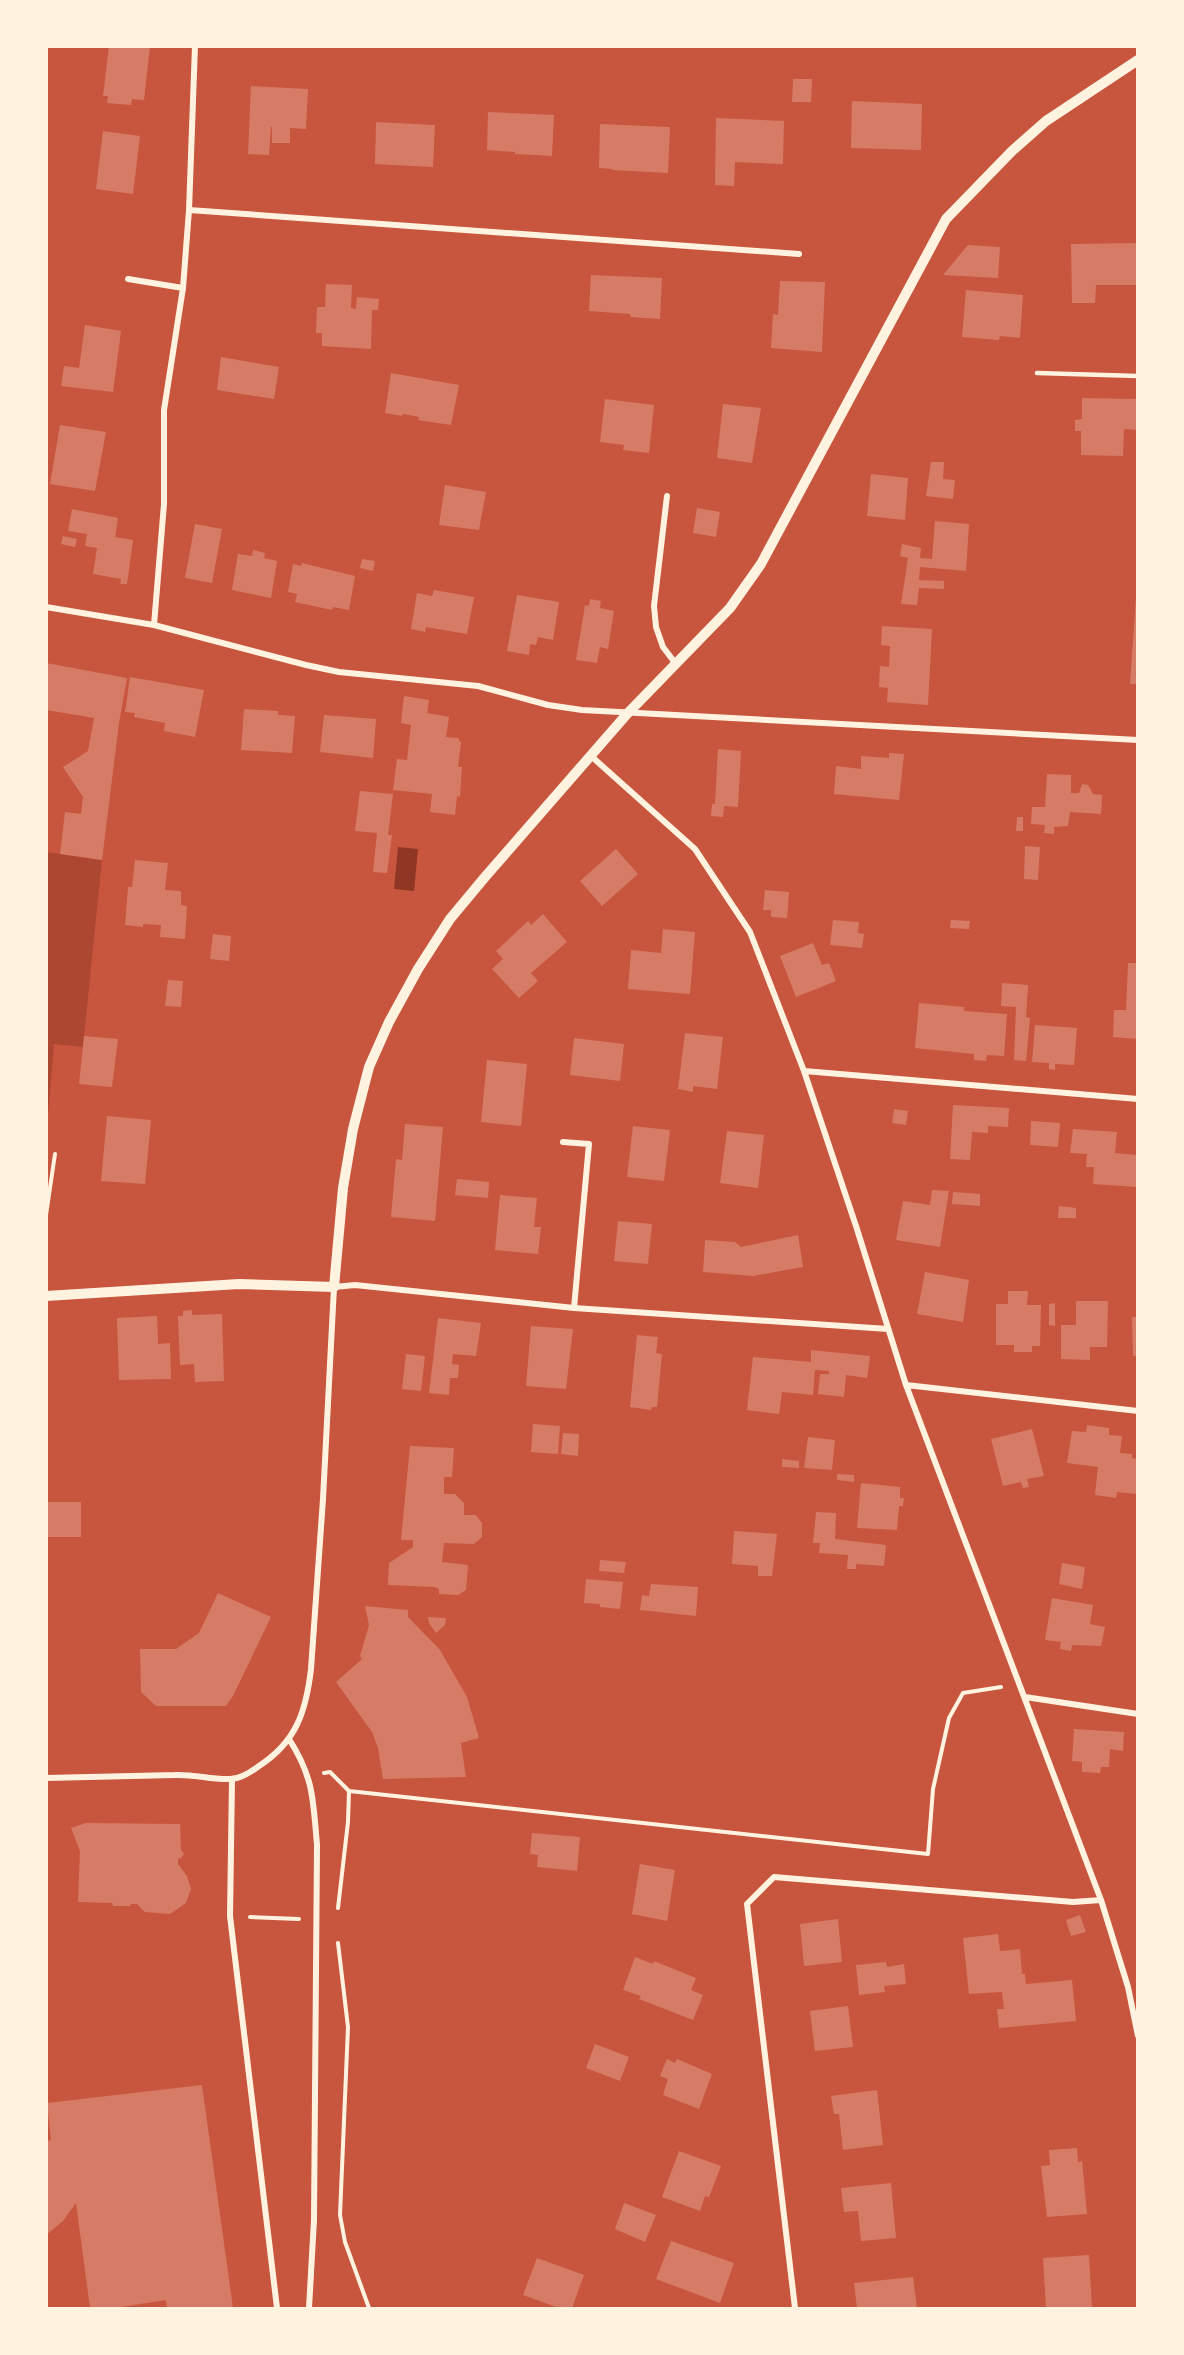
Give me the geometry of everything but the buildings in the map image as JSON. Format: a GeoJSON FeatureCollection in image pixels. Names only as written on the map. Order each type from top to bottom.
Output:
{"type":"FeatureCollection","features":[{"type":"Feature","properties":{"kind":"street"},"geometry":{"type":"LineString","coordinates":[[154,625],[164,504],[164,410],[183,288],[189,210],[195,46]]}},
{"type":"Feature","properties":{"kind":"street"},"geometry":{"type":"LineString","coordinates":[[46,1778],[183,1774],[232,1779],[251,1772],[277,1755],[290,1739],[303,1714],[311,1669],[323,1511],[334,1287],[343,1188],[369,1066],[389,1022],[418,969],[450,919],[627,714],[730,608],[761,564],[946,219],[1012,151],[1046,121],[1137,60]]}},
{"type":"Feature","properties":{"kind":"street"},"geometry":{"type":"LineString","coordinates":[[189,210],[799,254]]}},
{"type":"Feature","properties":{"kind":"street"},"geometry":{"type":"LineString","coordinates":[[128,279],[183,288]]}},
{"type":"Feature","properties":{"kind":"street"},"geometry":{"type":"LineString","coordinates":[[667,495],[654,606],[656,627],[663,647],[676,664]]}},
{"type":"Feature","properties":{"kind":"street"},"geometry":{"type":"LineString","coordinates":[[46,607],[154,625],[328,670],[478,686],[548,705],[582,711],[1137,740]]}},
{"type":"Feature","properties":{"kind":"street"},"geometry":{"type":"LineString","coordinates":[[591,756],[695,849],[750,932],[804,1071],[906,1385],[1101,1900],[1128,1987],[1137,2036]]}},
{"type":"Feature","properties":{"kind":"street"},"geometry":{"type":"LineString","coordinates":[[804,1071],[1137,1099]]}},
{"type":"Feature","properties":{"kind":"street"},"geometry":{"type":"LineString","coordinates":[[562,1142],[589,1144],[574,1308]]}},
{"type":"Feature","properties":{"kind":"street"},"geometry":{"type":"LineString","coordinates":[[46,1296],[238,1284],[334,1287],[355,1285],[574,1308],[888,1329]]}},
{"type":"Feature","properties":{"kind":"street"},"geometry":{"type":"LineString","coordinates":[[906,1385],[1137,1411]]}},
{"type":"Feature","properties":{"kind":"street"},"geometry":{"type":"LineString","coordinates":[[1025,1697],[1137,1714]]}},
{"type":"Feature","properties":{"kind":"street"},"geometry":{"type":"LineString","coordinates":[[290,1739],[302,1758],[312,1786],[318,1845],[314,2220],[309,2308]]}},
{"type":"Feature","properties":{"kind":"street"},"geometry":{"type":"LineString","coordinates":[[232,1779],[230,1916],[277,2308]]}},
{"type":"Feature","properties":{"kind":"street"},"geometry":{"type":"LineString","coordinates":[[795,2308],[747,1904],[774,1877],[1073,1902],[1101,1900]]}},
{"type":"Feature","properties":{"kind":"lane"},"geometry":{"type":"LineString","coordinates":[[1037,373],[1137,376]]}},
{"type":"Feature","properties":{"kind":"path"},"geometry":{"type":"LineString","coordinates":[[46,1215],[55,1154]]}},
{"type":"Feature","properties":{"kind":"path"},"geometry":{"type":"LineString","coordinates":[[309,1775],[330,1772],[349,1791],[928,1854],[933,1789],[949,1718],[963,1693],[1020,1683]]}},
{"type":"Feature","properties":{"kind":"path"},"geometry":{"type":"LineString","coordinates":[[349,1791],[348,1822],[336,1920],[339,1968],[348,2027],[340,2215],[345,2242],[369,2308]]}},
{"type":"Feature","properties":{"kind":"path"},"geometry":{"type":"LineString","coordinates":[[230,1916],[336,1920]]}},
{"type":"Feature","properties":{"kind":"shaded area"},"geometry":{"type":"Polygon","coordinates":[[[398,847],[418,849],[414,891],[394,889],[398,847]]]}},
{"type":"Feature","properties":{"kind":"shaded area"},"geometry":{"type":"Polygon","coordinates":[[[47,852],[102,860],[83,1047],[54,1044],[47,1128],[47,852]]]}}]}
